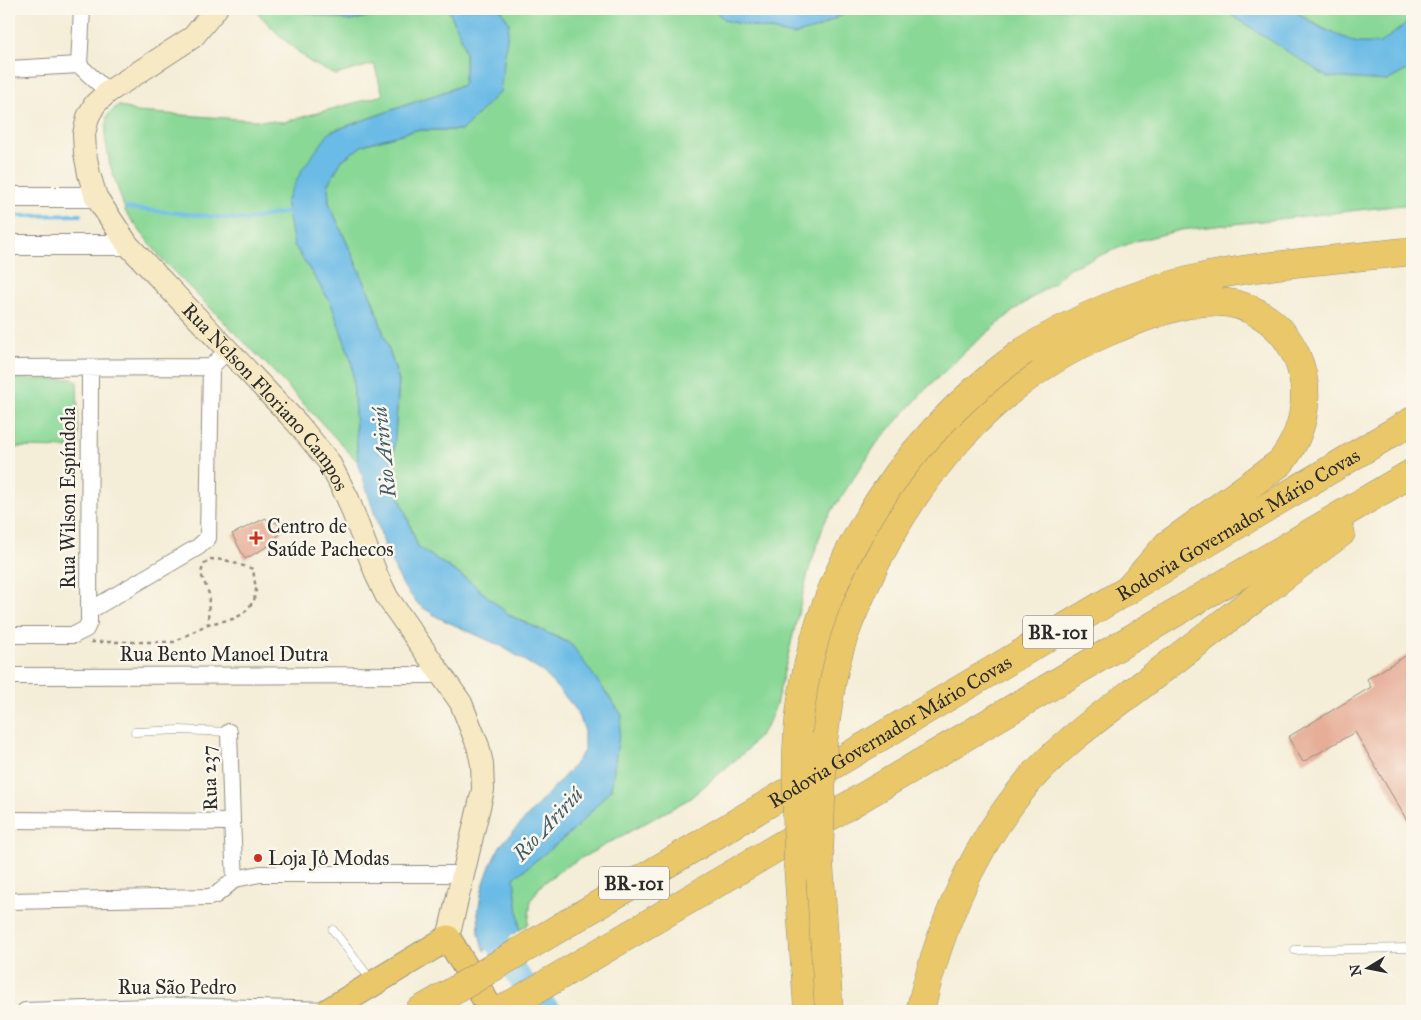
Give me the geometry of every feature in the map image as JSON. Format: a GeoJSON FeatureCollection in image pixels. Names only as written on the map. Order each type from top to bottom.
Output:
{"type":"FeatureCollection","features":[{"type":"Feature","properties":{"kind":"highway"},"geometry":{"type":"LineString","coordinates":[[808,1011],[798,868],[797,746],[808,672],[826,607],[838,576],[864,524],[905,462],[962,401],[1024,351],[1104,308],[1184,282],[1239,271],[1412,251]]}},
{"type":"Feature","properties":{"kind":"highway","name":"BR-101"},"geometry":{"type":"LineString","coordinates":[[829,1011],[819,860],[823,743],[834,672],[842,641],[878,557],[923,483],[940,460],[979,418],[1023,380],[1046,364],[1097,336],[1150,316],[1204,302],[1232,304],[1257,314],[1279,330],[1295,352],[1304,377],[1306,404],[1300,429],[1288,453],[1270,472],[1167,545],[1127,591]]}},
{"type":"Feature","properties":{"kind":"highway","name":"Rodovia Governador Mário Covas"},"geometry":{"type":"LineString","coordinates":[[420,1011],[1412,420]]}},
{"type":"Feature","properties":{"kind":"highway","name":"BR-101"},"geometry":{"type":"LineString","coordinates":[[920,1011],[931,963],[959,893],[1007,808],[1027,782],[1076,736],[1348,528],[1402,479]]}},
{"type":"Feature","properties":{"kind":"highway","name":"Rodovia Governador Mário Covas"},"geometry":{"type":"LineString","coordinates":[[500,1011],[1402,479]]}},
{"type":"Feature","properties":{"kind":"main road","name":"Rua Nelson Floriano Campos"},"geometry":{"type":"LineString","coordinates":[[216,9],[193,37],[108,92],[92,111],[84,134],[84,153],[96,197],[128,245],[298,424],[330,464],[348,499],[376,576],[387,597],[439,674],[461,702],[473,731],[482,764],[483,790],[448,938]]}},
{"type":"Feature","properties":{"kind":"main road"},"geometry":{"type":"LineString","coordinates":[[328,1011],[448,938],[492,1011]]}},
{"type":"Feature","properties":{"kind":"street"},"geometry":{"type":"LineString","coordinates":[[79,65],[82,9]]}},
{"type":"Feature","properties":{"kind":"street"},"geometry":{"type":"LineString","coordinates":[[9,69],[79,65],[108,92]]}},
{"type":"Feature","properties":{"kind":"street"},"geometry":{"type":"LineString","coordinates":[[9,197],[96,197]]}},
{"type":"Feature","properties":{"kind":"street"},"geometry":{"type":"LineString","coordinates":[[9,245],[128,245]]}},
{"type":"Feature","properties":{"kind":"street"},"geometry":{"type":"LineString","coordinates":[[89,611],[198,547],[208,538],[211,367],[228,350]]}},
{"type":"Feature","properties":{"kind":"street"},"geometry":{"type":"LineString","coordinates":[[9,368],[211,367]]}},
{"type":"Feature","properties":{"kind":"street","name":"Rua Wilson Espíndola"},"geometry":{"type":"LineString","coordinates":[[9,635],[74,635],[86,629],[89,611],[90,368]]}},
{"type":"Feature","properties":{"kind":"street","name":"Rua Bento Manoel Dutra"},"geometry":{"type":"LineString","coordinates":[[9,676],[439,674]]}},
{"type":"Feature","properties":{"kind":"street","name":"Rua 237"},"geometry":{"type":"LineString","coordinates":[[229,732],[235,879]]}},
{"type":"Feature","properties":{"kind":"street"},"geometry":{"type":"LineString","coordinates":[[9,820],[232,822]]}},
{"type":"Feature","properties":{"kind":"street"},"geometry":{"type":"LineString","coordinates":[[9,901],[209,897],[216,895],[235,879],[260,874],[464,874]]}},
{"type":"Feature","properties":{"kind":"street","name":"Rua São Pedro"},"geometry":{"type":"LineString","coordinates":[[25,1011],[178,1006],[328,1011]]}},
{"type":"Feature","properties":{"kind":"lane"},"geometry":{"type":"LineString","coordinates":[[135,732],[180,730],[229,732]]}},
{"type":"Feature","properties":{"kind":"lane"},"geometry":{"type":"LineString","coordinates":[[333,930],[374,984]]}},
{"type":"Feature","properties":{"kind":"lane"},"geometry":{"type":"LineString","coordinates":[[1295,950],[1412,948]]}},
{"type":"Feature","properties":{"kind":"path"},"geometry":{"type":"LineString","coordinates":[[174,642],[208,624],[233,619],[244,614],[254,601],[255,596],[253,569],[225,560],[211,559],[203,565],[201,574],[209,594],[208,624]]}},
{"type":"Feature","properties":{"kind":"green space"},"geometry":{"type":"Polygon","coordinates":[[[254,9],[297,9],[300,12],[351,21],[395,9],[442,9],[449,11],[464,46],[463,85],[330,132],[294,245],[331,303],[352,363],[358,462],[273,371],[165,263],[126,213],[110,165],[105,137],[107,116],[118,105],[137,112],[284,122],[383,95],[374,64],[335,75],[310,62],[278,34],[254,9]]]}},
{"type":"Feature","properties":{"kind":"green space"},"geometry":{"type":"Polygon","coordinates":[[[501,9],[714,9],[724,20],[793,35],[818,28],[852,9],[1222,9],[1260,32],[1387,81],[1412,67],[1412,204],[1181,230],[1136,241],[1069,268],[1054,283],[1017,308],[969,348],[926,389],[877,443],[825,521],[809,569],[776,705],[767,726],[747,750],[689,799],[565,867],[541,885],[531,900],[528,924],[520,930],[513,878],[574,830],[611,789],[571,644],[509,615],[468,580],[418,547],[392,476],[399,381],[373,301],[329,203],[328,184],[342,160],[363,145],[415,130],[462,130],[509,24],[501,9]]]}},
{"type":"Feature","properties":{"kind":"green space"},"geometry":{"type":"Polygon","coordinates":[[[1292,9],[1412,9],[1412,19],[1389,39],[1371,45],[1347,40],[1292,9]]]}},
{"type":"Feature","properties":{"kind":"green space"},"geometry":{"type":"Polygon","coordinates":[[[9,379],[73,379],[77,382],[79,448],[9,447],[9,379]]]}},
{"type":"Feature","properties":{"kind":"water"},"geometry":{"type":"Polygon","coordinates":[[[297,9],[395,9],[351,21],[300,12],[297,9]]]}},
{"type":"Feature","properties":{"kind":"water"},"geometry":{"type":"Polygon","coordinates":[[[442,9],[501,9],[509,23],[500,92],[462,130],[415,130],[363,145],[342,160],[328,184],[329,203],[373,301],[399,381],[392,476],[418,547],[468,580],[509,615],[571,644],[622,715],[611,789],[574,830],[514,878],[520,930],[484,951],[479,934],[478,912],[482,889],[490,866],[500,846],[571,769],[584,751],[584,728],[574,707],[544,673],[503,647],[439,618],[419,605],[404,587],[387,553],[358,462],[352,363],[331,303],[294,245],[286,201],[303,168],[330,132],[463,85],[465,55],[462,39],[449,11],[442,9]]]}},
{"type":"Feature","properties":{"kind":"water"},"geometry":{"type":"Polygon","coordinates":[[[714,9],[852,9],[818,28],[793,35],[724,20],[714,9]]]}},
{"type":"Feature","properties":{"kind":"water"},"geometry":{"type":"Polygon","coordinates":[[[1222,9],[1292,9],[1319,27],[1357,43],[1381,43],[1412,19],[1412,67],[1387,81],[1327,77],[1222,9]]]}},
{"type":"Feature","properties":{"kind":"building","name":"Centro de Saúde Pachecos"},"geometry":{"type":"Polygon","coordinates":[[[266,518],[270,525],[276,522],[282,533],[277,536],[279,540],[245,559],[232,534],[266,518]]]}},
{"type":"Feature","properties":{"kind":"building"},"geometry":{"type":"Polygon","coordinates":[[[1412,652],[1412,829],[1355,732],[1303,762],[1288,737],[1371,687],[1367,679],[1412,652]]]}},
{"type":"Feature","properties":{"kind":"waterway"},"geometry":{"type":"LineString","coordinates":[[127,208],[247,220],[291,211]]}},
{"type":"Feature","properties":{"kind":"waterway"},"geometry":{"type":"LineString","coordinates":[[9,216],[81,215]]}},
{"type":"Feature","properties":{"kind":"waterway","name":"Rio Aririú"},"geometry":{"type":"LineString","coordinates":[[492,913],[493,927],[503,954],[520,979],[549,1011]]}},
{"type":"Feature","properties":{"kind":"place","name":"Centro de Saúde Pachecos"},"geometry":{"type":"Point","coordinates":[256,538]}},
{"type":"Feature","properties":{"kind":"place","name":"Loja Jô Modas"},"geometry":{"type":"Point","coordinates":[258,858]}}]}
